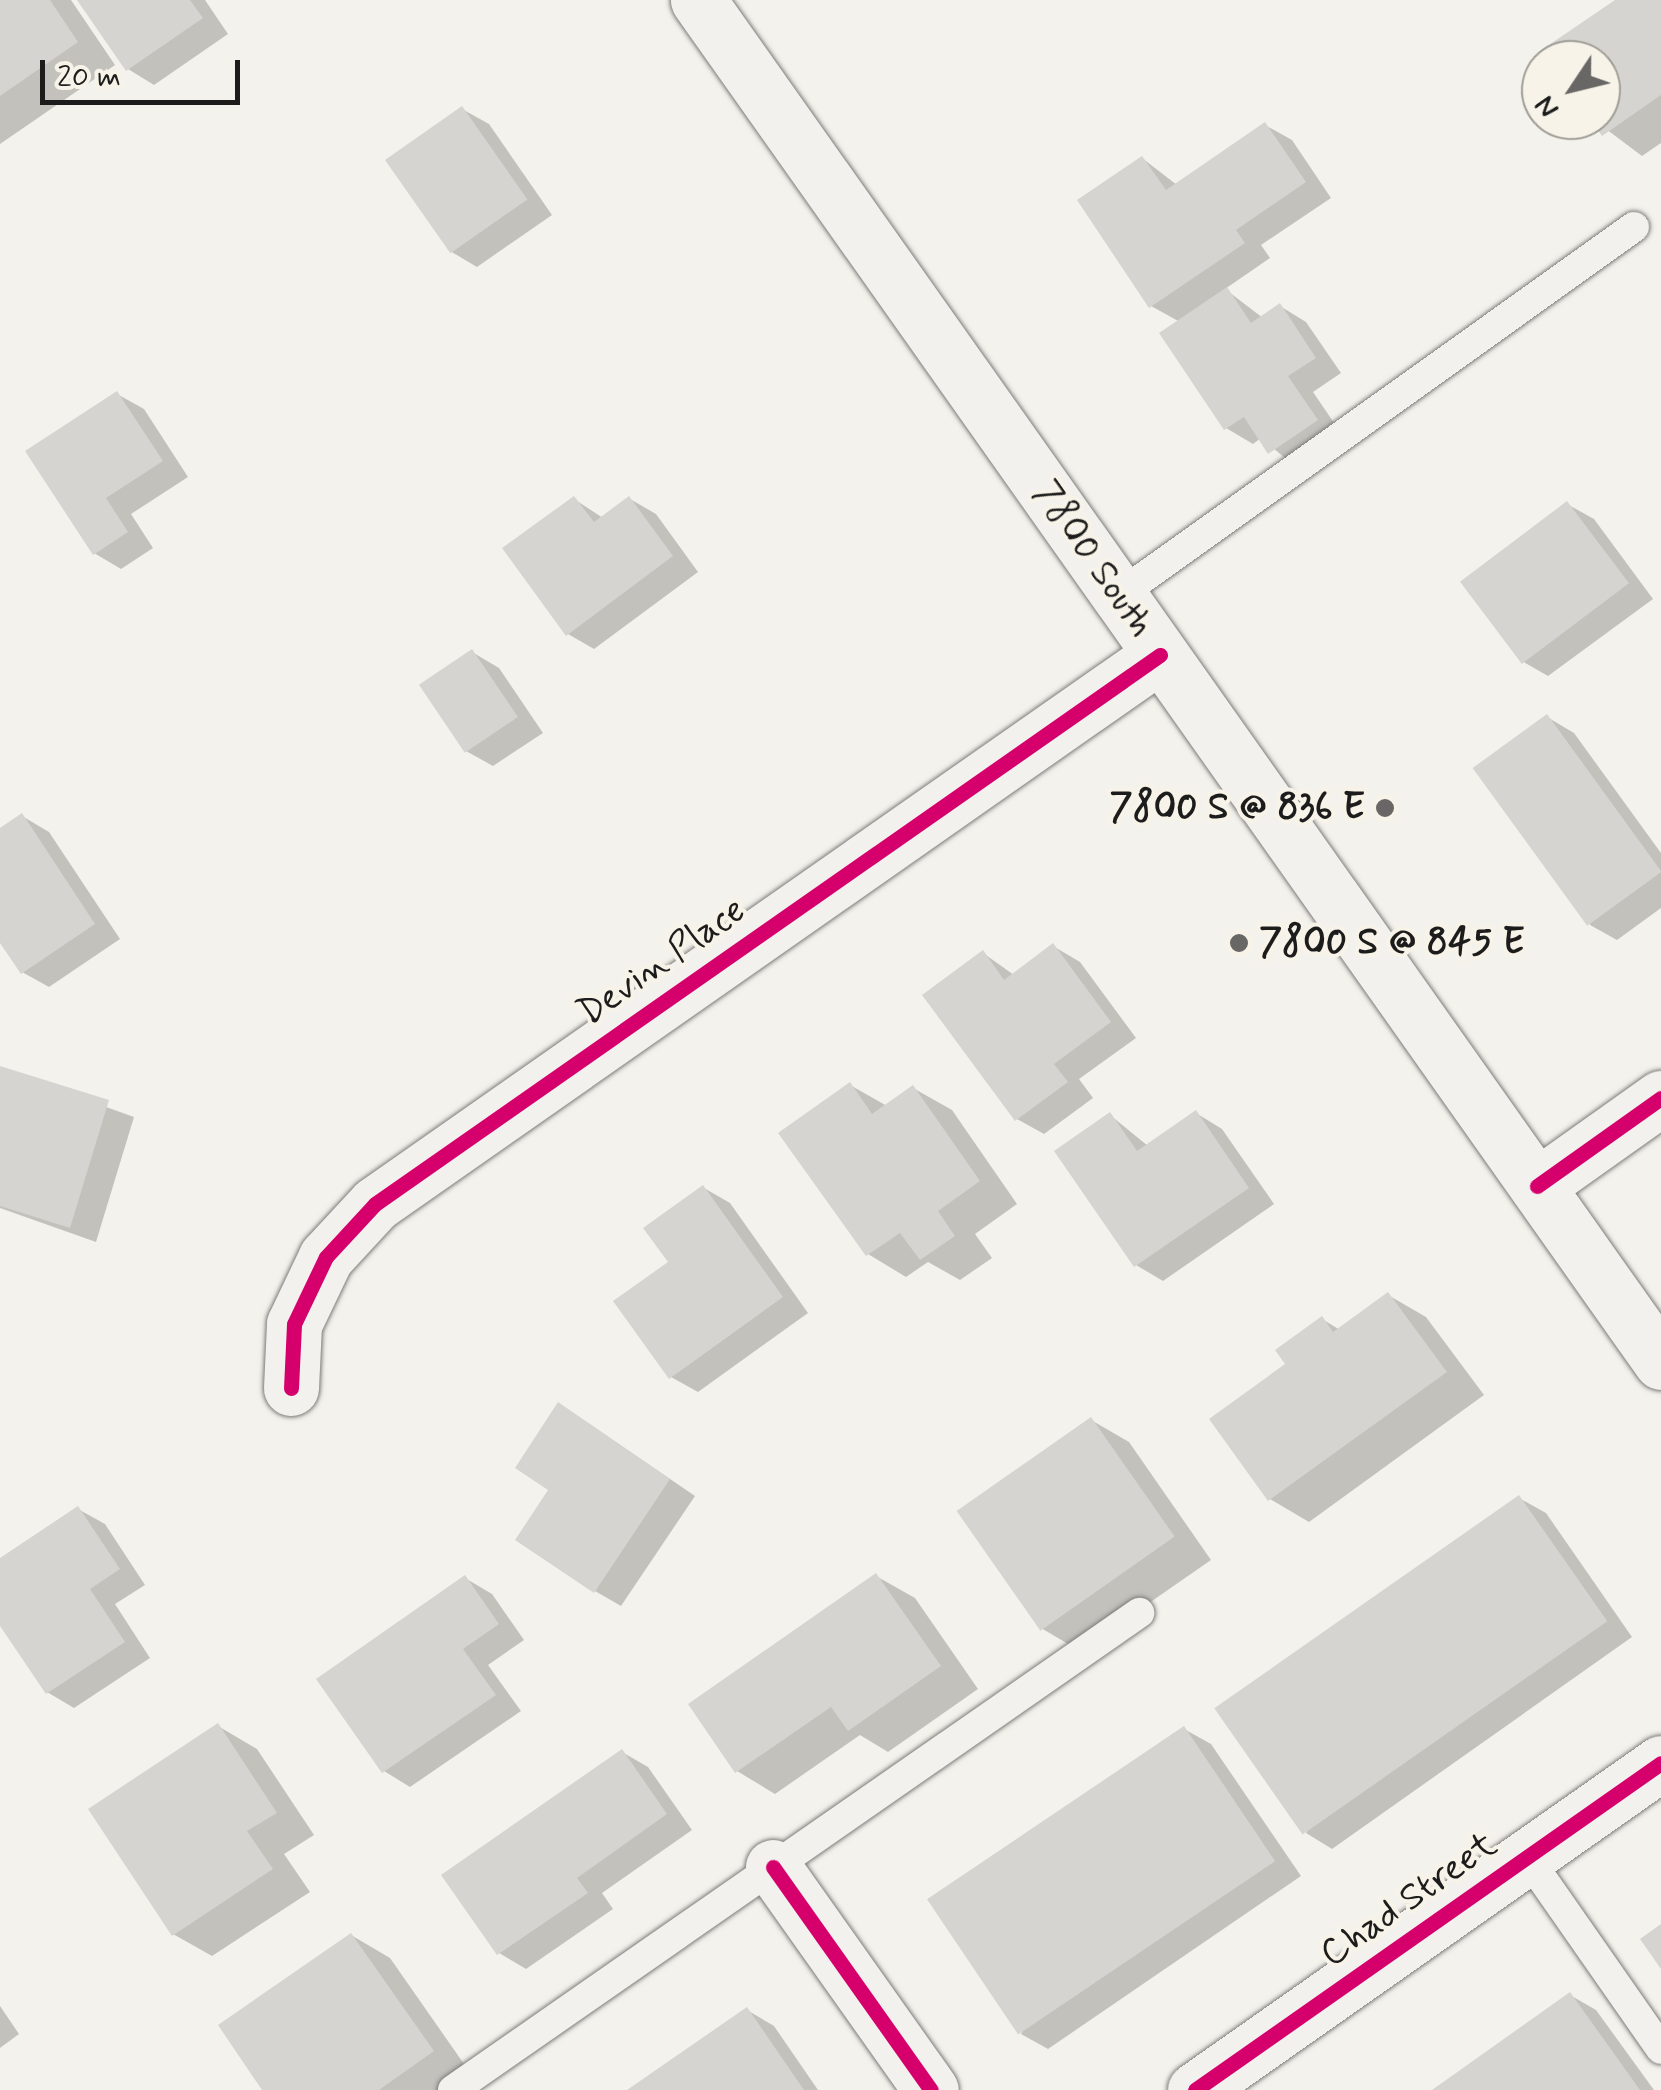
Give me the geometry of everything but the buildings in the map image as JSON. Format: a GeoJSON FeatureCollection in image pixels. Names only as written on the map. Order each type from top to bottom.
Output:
{"type":"FeatureCollection","features":[{"type":"Feature","properties":{"kind":"street","name":"7800 South"},"geometry":{"type":"LineString","coordinates":[[698,0],[1661,1362]]}},
{"type":"Feature","properties":{"kind":"street","name":"Devin Place"},"geometry":{"type":"LineString","coordinates":[[291,1388],[294,1324],[326,1257],[374,1204],[1160,655]]}},
{"type":"Feature","properties":{"kind":"street"},"geometry":{"type":"LineString","coordinates":[[1536,1186],[1661,1098]]}},
{"type":"Feature","properties":{"kind":"street","name":"Chad Street"},"geometry":{"type":"LineString","coordinates":[[1194,2090],[1661,1764]]}},
{"type":"Feature","properties":{"kind":"street"},"geometry":{"type":"LineString","coordinates":[[773,1866],[931,2090]]}},
{"type":"Feature","properties":{"kind":"lane"},"geometry":{"type":"LineString","coordinates":[[1118,595],[1634,227]]}},
{"type":"Feature","properties":{"kind":"lane"},"geometry":{"type":"LineString","coordinates":[[453,2090],[1139,1613]]}},
{"type":"Feature","properties":{"kind":"lane"},"geometry":{"type":"LineString","coordinates":[[1527,1857],[1661,2048]]}},
{"type":"Feature","properties":{"kind":"cycle path"},"geometry":{"type":"LineString","coordinates":[[291,1388],[294,1324],[326,1257],[375,1204],[1160,655]]}},
{"type":"Feature","properties":{"kind":"cycle path"},"geometry":{"type":"LineString","coordinates":[[1537,1186],[1661,1098]]}},
{"type":"Feature","properties":{"kind":"cycle path"},"geometry":{"type":"LineString","coordinates":[[1195,2090],[1661,1763]]}},
{"type":"Feature","properties":{"kind":"cycle path"},"geometry":{"type":"LineString","coordinates":[[773,1867],[931,2090]]}},
{"type":"Feature","properties":{"kind":"place","name":"7800 S @ 836 E"},"geometry":{"type":"Point","coordinates":[1385,808]}},
{"type":"Feature","properties":{"kind":"place","name":"7800 S @ 845 E"},"geometry":{"type":"Point","coordinates":[1239,943]}}]}
